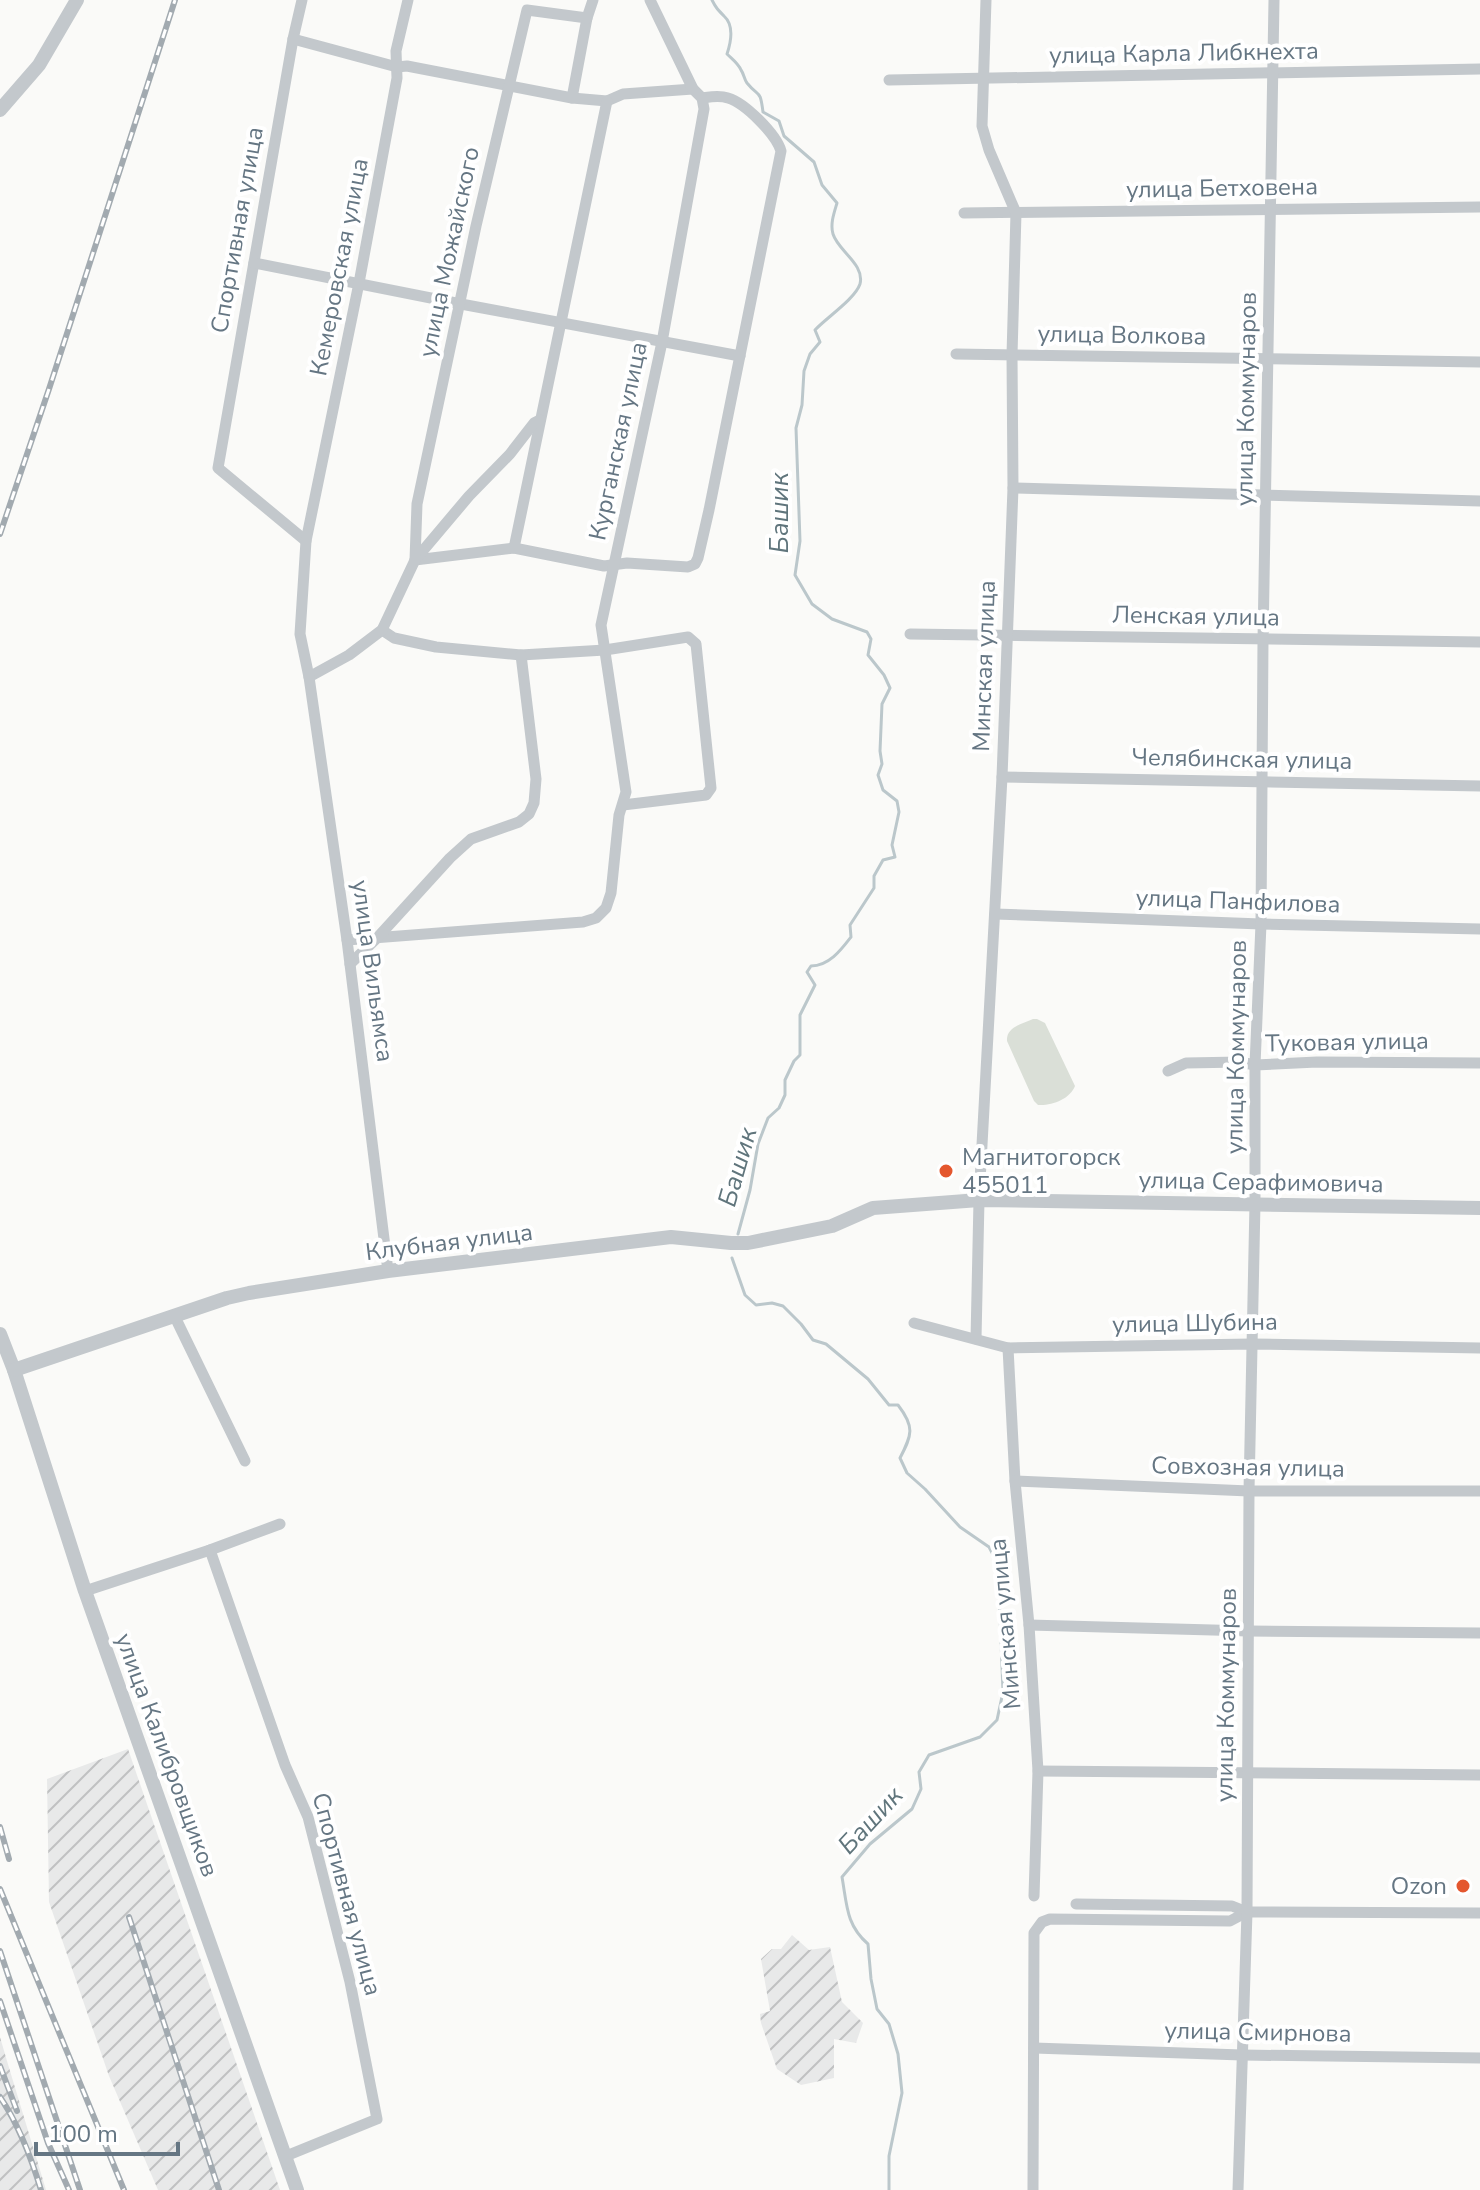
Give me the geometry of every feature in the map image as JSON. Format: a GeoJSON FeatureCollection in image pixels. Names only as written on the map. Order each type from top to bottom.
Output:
{"type":"FeatureCollection","features":[{"type":"Feature","properties":{"kind":"street"},"geometry":{"type":"LineString","coordinates":[[0,110],[39,65],[77,0]]}},
{"type":"Feature","properties":{"kind":"street","name":"Спортивная улица"},"geometry":{"type":"LineString","coordinates":[[302,0],[218,468],[306,541]]}},
{"type":"Feature","properties":{"kind":"street","name":"Кемеровская улица"},"geometry":{"type":"LineString","coordinates":[[309,677],[300,634],[306,541],[359,283],[397,78],[396,51],[408,0]]}},
{"type":"Feature","properties":{"kind":"street"},"geometry":{"type":"LineString","coordinates":[[572,98],[593,0]]}},
{"type":"Feature","properties":{"kind":"street"},"geometry":{"type":"LineString","coordinates":[[415,560],[514,548],[604,566],[627,563],[688,567],[695,564],[698,558],[781,151],[772,133],[730,98],[702,98],[693,89],[650,0]]}},
{"type":"Feature","properties":{"kind":"street","name":"Минская улица"},"geometry":{"type":"LineString","coordinates":[[976,1339],[979,1200],[1002,777],[1013,488],[1012,355],[1016,213],[982,126],[986,0]]}},
{"type":"Feature","properties":{"kind":"street","name":"улица Коммунаров"},"geometry":{"type":"LineString","coordinates":[[1238,2190],[1247,1912],[1255,1065],[1261,924],[1274,0]]}},
{"type":"Feature","properties":{"kind":"street","name":"улица Можайского"},"geometry":{"type":"LineString","coordinates":[[415,560],[417,504],[476,226],[527,10],[587,18]]}},
{"type":"Feature","properties":{"kind":"street"},"geometry":{"type":"LineString","coordinates":[[293,39],[397,67],[407,66],[572,98],[607,101],[623,94],[693,89]]}},
{"type":"Feature","properties":{"kind":"street","name":"улица Карла Либкнехта"},"geometry":{"type":"LineString","coordinates":[[889,80],[1480,69]]}},
{"type":"Feature","properties":{"kind":"street","name":"Курганская улица"},"geometry":{"type":"LineString","coordinates":[[378,937],[583,922],[596,918],[606,908],[611,893],[619,815],[626,792],[601,625],[662,342],[704,109],[702,98]]}},
{"type":"Feature","properties":{"kind":"street"},"geometry":{"type":"LineString","coordinates":[[514,548],[607,101]]}},
{"type":"Feature","properties":{"kind":"street","name":"улица Бетховена"},"geometry":{"type":"LineString","coordinates":[[964,213],[1480,207]]}},
{"type":"Feature","properties":{"kind":"street"},"geometry":{"type":"LineString","coordinates":[[254,263],[740,356]]}},
{"type":"Feature","properties":{"kind":"street","name":"улица Волкова"},"geometry":{"type":"LineString","coordinates":[[956,354],[1480,362]]}},
{"type":"Feature","properties":{"kind":"street"},"geometry":{"type":"LineString","coordinates":[[309,677],[349,655],[382,630],[415,560],[534,423],[540,420]]}},
{"type":"Feature","properties":{"kind":"street"},"geometry":{"type":"LineString","coordinates":[[1013,488],[1480,501]]}},
{"type":"Feature","properties":{"kind":"street"},"geometry":{"type":"LineString","coordinates":[[382,630],[394,638],[436,647],[521,655],[605,650],[688,637],[696,644],[710,792],[623,805]]}},
{"type":"Feature","properties":{"kind":"street","name":"Ленская улица"},"geometry":{"type":"LineString","coordinates":[[910,634],[1480,642]]}},
{"type":"Feature","properties":{"kind":"street"},"geometry":{"type":"LineString","coordinates":[[350,964],[471,839],[519,822],[529,814],[534,803],[536,779],[521,655]]}},
{"type":"Feature","properties":{"kind":"street","name":"улица Вильямса"},"geometry":{"type":"LineString","coordinates":[[309,677],[347,940],[388,1271]]}},
{"type":"Feature","properties":{"kind":"street","name":"Челябинская улица"},"geometry":{"type":"LineString","coordinates":[[1002,777],[1480,786]]}},
{"type":"Feature","properties":{"kind":"street","name":"улица Панфилова"},"geometry":{"type":"LineString","coordinates":[[995,914],[1480,929]]}},
{"type":"Feature","properties":{"kind":"street"},"geometry":{"type":"LineString","coordinates":[[347,940],[378,937]]}},
{"type":"Feature","properties":{"kind":"street","name":"Туковая улица"},"geometry":{"type":"LineString","coordinates":[[1168,1071],[1186,1063],[1480,1063]]}},
{"type":"Feature","properties":{"kind":"street","name":"улица Серафимовича"},"geometry":{"type":"LineString","coordinates":[[897,1205],[979,1200],[1480,1208]]}},
{"type":"Feature","properties":{"kind":"street","name":"Клубная улица"},"geometry":{"type":"LineString","coordinates":[[14,1370],[227,1298],[388,1271],[671,1237],[748,1243],[832,1226],[873,1208],[897,1205]]}},
{"type":"Feature","properties":{"kind":"street"},"geometry":{"type":"LineString","coordinates":[[174,1315],[245,1461]]}},
{"type":"Feature","properties":{"kind":"street","name":"улица Шубина"},"geometry":{"type":"LineString","coordinates":[[914,1323],[1008,1348],[1252,1344],[1480,1348]]}},
{"type":"Feature","properties":{"kind":"street","name":"улица Калибровщиков"},"geometry":{"type":"LineString","coordinates":[[0,1334],[85,1591],[297,2190]]}},
{"type":"Feature","properties":{"kind":"street","name":"Минская улица"},"geometry":{"type":"LineString","coordinates":[[1008,1348],[1015,1481],[1029,1625],[1038,1771],[1034,1896]]}},
{"type":"Feature","properties":{"kind":"street","name":"Совхозная улица"},"geometry":{"type":"LineString","coordinates":[[1015,1481],[1249,1491],[1480,1491]]}},
{"type":"Feature","properties":{"kind":"street"},"geometry":{"type":"LineString","coordinates":[[85,1591],[280,1524]]}},
{"type":"Feature","properties":{"kind":"street","name":"Спортивная улица"},"geometry":{"type":"LineString","coordinates":[[210,1550],[285,1765],[308,1817],[350,1982],[377,2119],[286,2156]]}},
{"type":"Feature","properties":{"kind":"street"},"geometry":{"type":"LineString","coordinates":[[1029,1625],[1480,1633]]}},
{"type":"Feature","properties":{"kind":"street"},"geometry":{"type":"LineString","coordinates":[[1038,1771],[1480,1775]]}},
{"type":"Feature","properties":{"kind":"street"},"geometry":{"type":"LineString","coordinates":[[1076,1904],[1232,1906],[1247,1912],[1480,1913]]}},
{"type":"Feature","properties":{"kind":"street"},"geometry":{"type":"LineString","coordinates":[[1105,1920],[1106,1904]]}},
{"type":"Feature","properties":{"kind":"street"},"geometry":{"type":"LineString","coordinates":[[1033,2190],[1034,1933],[1042,1922],[1050,1919],[1230,1921],[1247,1912]]}},
{"type":"Feature","properties":{"kind":"street","name":"улица Смирнова"},"geometry":{"type":"LineString","coordinates":[[1034,2048],[1480,2058]]}},
{"type":"Feature","properties":{"kind":"shaded area"},"geometry":{"type":"Polygon","coordinates":[[[1033,1019],[1045,1023],[1075,1086],[1065,1098],[1049,1104],[1038,1105],[1034,1101],[1007,1041],[1012,1029],[1033,1019]]]}},
{"type":"Feature","properties":{"kind":"shaded area"},"geometry":{"type":"Polygon","coordinates":[[[128,1749],[280,2190],[158,2190],[109,2076],[49,1902],[47,1779],[128,1749]]]}},
{"type":"Feature","properties":{"kind":"shaded area"},"geometry":{"type":"Polygon","coordinates":[[[792,1935],[809,1950],[830,1947],[842,2002],[863,2023],[856,2043],[834,2039],[834,2078],[801,2085],[777,2069],[760,2014],[770,2011],[761,1959],[772,1949],[781,1949],[792,1935]]]}},
{"type":"Feature","properties":{"kind":"shaded area"},"geometry":{"type":"Polygon","coordinates":[[[0,2037],[7,2061],[46,2190],[0,2190],[0,2037]]]}},
{"type":"Feature","properties":{"kind":"waterway","name":"Башик"},"geometry":{"type":"LineString","coordinates":[[712,0],[729,24],[727,54],[760,96],[763,112],[779,121],[784,136],[814,162],[822,185],[837,203],[832,222],[833,234],[859,270],[857,290],[815,330],[820,342],[810,354],[804,371],[802,405],[796,428],[800,541],[795,575],[812,604],[832,619],[867,632],[871,639],[868,655],[890,688],[882,704],[882,764],[878,775],[883,790],[897,801],[899,812],[892,845],[895,857],[883,860],[874,876],[874,888],[850,925],[851,937],[834,956],[811,966],[807,972],[815,985],[800,1015],[800,1055],[785,1080],[785,1095],[779,1108],[768,1118],[758,1144],[738,1234]]}},
{"type":"Feature","properties":{"kind":"waterway","name":"Башик"},"geometry":{"type":"LineString","coordinates":[[732,1258],[745,1295],[756,1305],[772,1303],[783,1306],[813,1340],[826,1344],[868,1379],[889,1405],[898,1405],[910,1431],[900,1458],[907,1473],[960,1527],[989,1547],[998,1564],[1003,1692],[997,1720],[980,1737],[929,1755],[919,1772],[921,1789],[912,1809],[870,1844],[842,1877],[851,1922],[868,1944],[877,2009],[889,2024],[898,2054],[902,2093],[889,2156],[889,2190]]}},
{"type":"Feature","properties":{"kind":"railway"},"geometry":{"type":"LineString","coordinates":[[0,534],[175,0]]}},
{"type":"Feature","properties":{"kind":"railway"},"geometry":{"type":"LineString","coordinates":[[0,1827],[9,1859]]}},
{"type":"Feature","properties":{"kind":"railway"},"geometry":{"type":"LineString","coordinates":[[0,1889],[124,2190]]}},
{"type":"Feature","properties":{"kind":"railway"},"geometry":{"type":"LineString","coordinates":[[129,1917],[219,2190]]}},
{"type":"Feature","properties":{"kind":"railway"},"geometry":{"type":"LineString","coordinates":[[0,1951],[80,2190]]}},
{"type":"Feature","properties":{"kind":"railway"},"geometry":{"type":"LineString","coordinates":[[0,2001],[48,2143],[69,2190]]}},
{"type":"Feature","properties":{"kind":"railway"},"geometry":{"type":"LineString","coordinates":[[0,2066],[17,2111]]}},
{"type":"Feature","properties":{"kind":"railway"},"geometry":{"type":"LineString","coordinates":[[0,2097],[24,2142],[41,2190]]}},
{"type":"Feature","properties":{"kind":"place","name":"Магнитогорск 455011"},"geometry":{"type":"Point","coordinates":[946,1171]}},
{"type":"Feature","properties":{"kind":"place","name":"Ozon"},"geometry":{"type":"Point","coordinates":[1463,1886]}}]}
